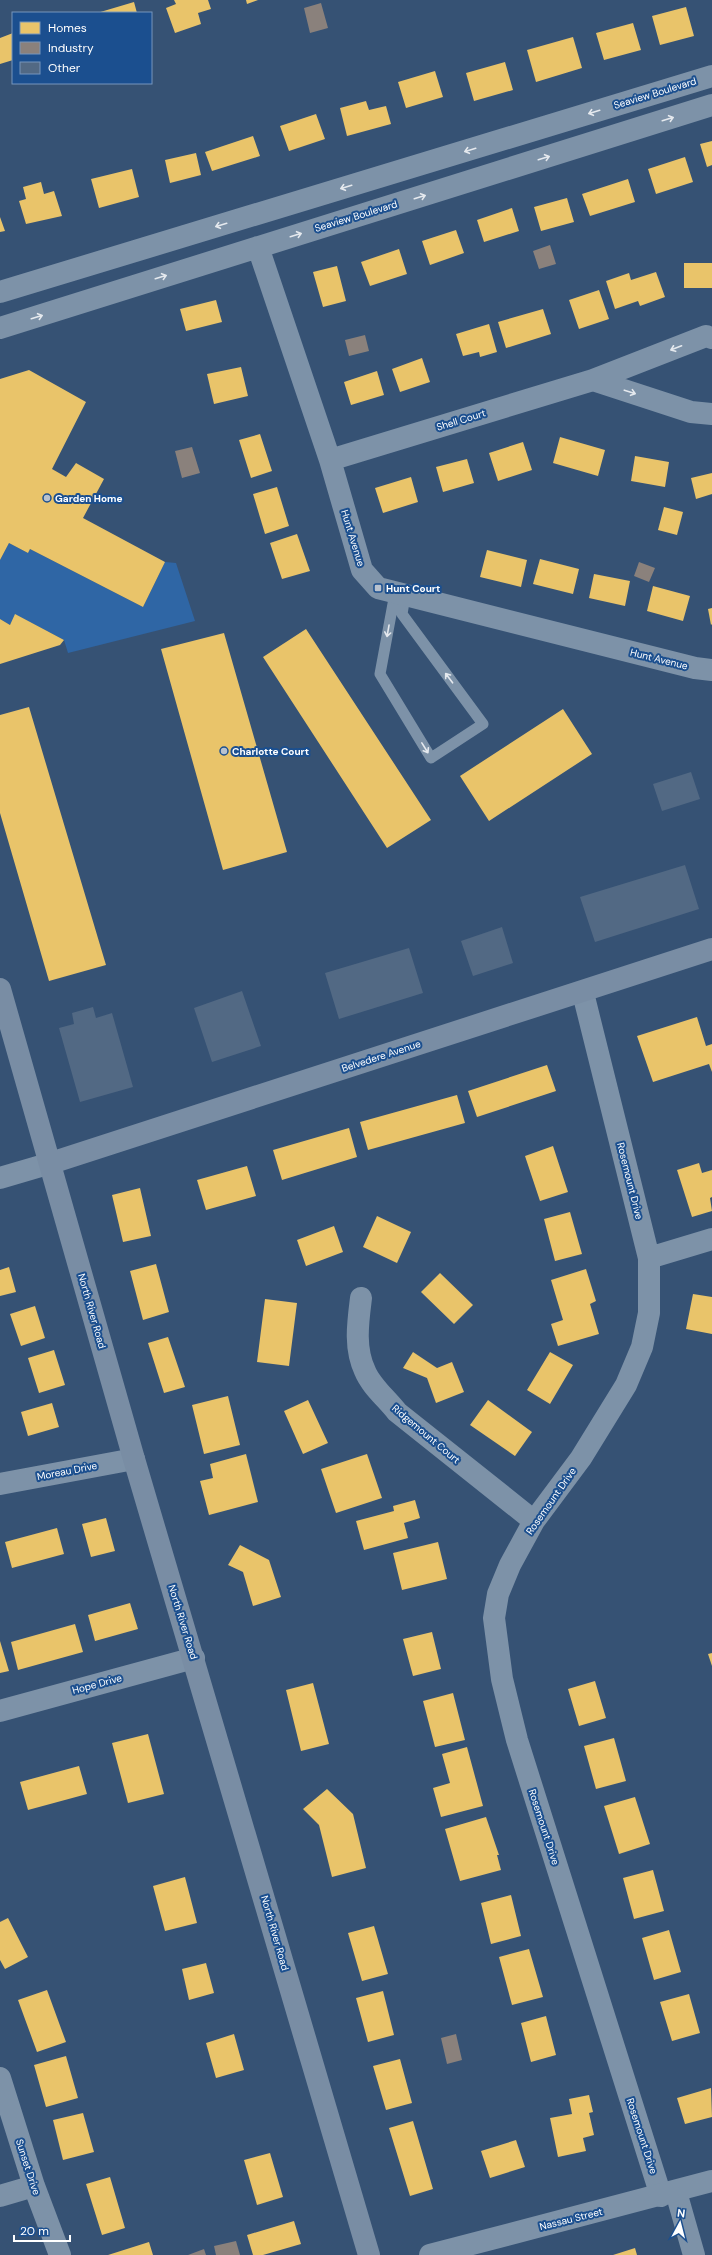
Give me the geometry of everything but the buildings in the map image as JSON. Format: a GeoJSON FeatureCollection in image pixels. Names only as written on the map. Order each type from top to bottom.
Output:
{"type":"FeatureCollection","features":[{"type":"Feature","properties":{"kind":"main road","name":"Belvedere Avenue"},"geometry":{"type":"LineString","coordinates":[[51,1163],[583,993],[712,949]]}},
{"type":"Feature","properties":{"kind":"main road","name":"North River Road"},"geometry":{"type":"LineString","coordinates":[[0,989],[51,1163],[134,1459],[369,2255]]}},
{"type":"Feature","properties":{"kind":"street","name":"Seaview Boulevard"},"geometry":{"type":"LineString","coordinates":[[0,292],[712,76]]}},
{"type":"Feature","properties":{"kind":"street","name":"Seaview Boulevard"},"geometry":{"type":"LineString","coordinates":[[0,328],[712,105]]}},
{"type":"Feature","properties":{"kind":"street","name":"Hunt Avenue"},"geometry":{"type":"LineString","coordinates":[[258,247],[330,460],[362,570],[378,588],[695,668],[712,670]]}},
{"type":"Feature","properties":{"kind":"street","name":"Shell Court"},"geometry":{"type":"LineString","coordinates":[[330,460],[593,380],[706,336],[712,338]]}},
{"type":"Feature","properties":{"kind":"street"},"geometry":{"type":"LineString","coordinates":[[593,380],[691,412],[712,414]]}},
{"type":"Feature","properties":{"kind":"street","name":"Rosemount Drive"},"geometry":{"type":"LineString","coordinates":[[583,993],[649,1258],[649,1313],[642,1347],[626,1385],[581,1458],[534,1521],[510,1564],[498,1594],[494,1618],[502,1679],[517,1740],[668,2194],[694,2255]]}},
{"type":"Feature","properties":{"kind":"street"},"geometry":{"type":"LineString","coordinates":[[0,1178],[51,1163]]}},
{"type":"Feature","properties":{"kind":"street"},"geometry":{"type":"LineString","coordinates":[[649,1258],[712,1239]]}},
{"type":"Feature","properties":{"kind":"street","name":"Ridgemount Court"},"geometry":{"type":"LineString","coordinates":[[361,1298],[356,1333],[365,1371],[378,1390],[397,1412],[534,1521]]}},
{"type":"Feature","properties":{"kind":"street","name":"Moreau Drive"},"geometry":{"type":"LineString","coordinates":[[0,1484],[134,1459]]}},
{"type":"Feature","properties":{"kind":"street","name":"Hope Drive"},"geometry":{"type":"LineString","coordinates":[[0,1711],[194,1658]]}},
{"type":"Feature","properties":{"kind":"street","name":"Sunset Drive"},"geometry":{"type":"LineString","coordinates":[[0,2078],[34,2186],[60,2255]]}},
{"type":"Feature","properties":{"kind":"street","name":"Nassau Street"},"geometry":{"type":"LineString","coordinates":[[430,2255],[668,2194],[712,2181]]}},
{"type":"Feature","properties":{"kind":"street"},"geometry":{"type":"LineString","coordinates":[[0,2196],[34,2186]]}},
{"type":"Feature","properties":{"kind":"lane"},"geometry":{"type":"LineString","coordinates":[[400,594],[402,614],[483,724],[431,758],[380,674],[400,594]]}},
{"type":"Feature","properties":{"kind":"shaded area"},"geometry":{"type":"Polygon","coordinates":[[[9,543],[28,553],[30,549],[143,607],[165,562],[176,563],[195,621],[68,653],[64,640],[16,615],[10,625],[0,619],[0,560],[9,543]]]}},
{"type":"Feature","properties":{"kind":"place","name":"Garden Home"},"geometry":{"type":"Point","coordinates":[47,498]}},
{"type":"Feature","properties":{"kind":"place","name":"Hunt Court"},"geometry":{"type":"Point","coordinates":[378,588]}},
{"type":"Feature","properties":{"kind":"place","name":"Charlotte Court"},"geometry":{"type":"Point","coordinates":[224,751]}}]}
